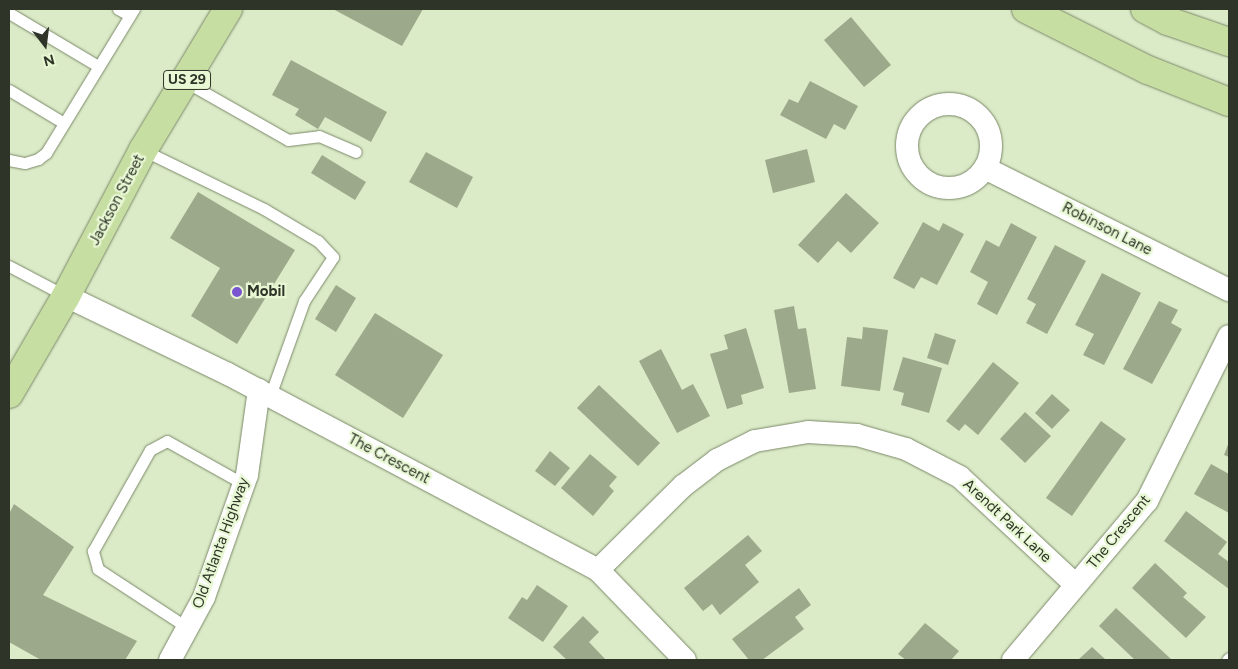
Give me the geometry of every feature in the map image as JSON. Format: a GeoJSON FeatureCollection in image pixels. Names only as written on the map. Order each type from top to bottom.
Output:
{"type":"FeatureCollection","features":[{"type":"Feature","properties":{"kind":"main road","name":"Jackson Street"},"geometry":{"type":"LineString","coordinates":[[9,392],[66,296],[143,150],[186,82],[228,9]]}},
{"type":"Feature","properties":{"kind":"main road"},"geometry":{"type":"LineString","coordinates":[[1026,9],[1148,70],[1229,102]]}},
{"type":"Feature","properties":{"kind":"main road"},"geometry":{"type":"LineString","coordinates":[[1145,9],[1168,21],[1229,42]]}},
{"type":"Feature","properties":{"kind":"street","name":"Robinson Lane"},"geometry":{"type":"LineString","coordinates":[[985,168],[1229,290]]}},
{"type":"Feature","properties":{"kind":"street","name":"The Crescent"},"geometry":{"type":"LineString","coordinates":[[66,296],[264,393],[598,570],[685,660]]}},
{"type":"Feature","properties":{"kind":"street","name":"The Crescent"},"geometry":{"type":"LineString","coordinates":[[1013,660],[1147,501],[1229,336]]}},
{"type":"Feature","properties":{"kind":"street","name":"Old Atlanta Highway"},"geometry":{"type":"LineString","coordinates":[[170,660],[204,597],[244,484],[264,393]]}},
{"type":"Feature","properties":{"kind":"street","name":"Arendt Park Lane"},"geometry":{"type":"LineString","coordinates":[[598,570],[683,486],[717,460],[755,440],[808,432],[857,435],[906,449],[960,477],[1076,585]]}},
{"type":"Feature","properties":{"kind":"lane"},"geometry":{"type":"LineString","coordinates":[[9,160],[25,163],[38,160],[64,123],[132,12],[118,9]]}},
{"type":"Feature","properties":{"kind":"lane"},"geometry":{"type":"LineString","coordinates":[[9,13],[98,66]]}},
{"type":"Feature","properties":{"kind":"lane"},"geometry":{"type":"LineString","coordinates":[[186,82],[288,140],[319,136],[356,152]]}},
{"type":"Feature","properties":{"kind":"lane"},"geometry":{"type":"LineString","coordinates":[[9,90],[64,123]]}},
{"type":"Feature","properties":{"kind":"lane"},"geometry":{"type":"LineString","coordinates":[[143,150],[264,209],[318,241],[333,257],[304,301],[264,393]]}},
{"type":"Feature","properties":{"kind":"lane"},"geometry":{"type":"LineString","coordinates":[[9,266],[66,296]]}},
{"type":"Feature","properties":{"kind":"lane"},"geometry":{"type":"LineString","coordinates":[[188,628],[98,569],[92,551],[150,450],[167,441],[244,484]]}},
{"type":"Feature","properties":{"kind":"building"},"geometry":{"type":"Polygon","coordinates":[[[333,9],[423,9],[402,46],[333,9]]]}},
{"type":"Feature","properties":{"kind":"building"},"geometry":{"type":"Polygon","coordinates":[[[851,17],[891,65],[864,87],[824,40],[851,17]]]}},
{"type":"Feature","properties":{"kind":"building"},"geometry":{"type":"Polygon","coordinates":[[[291,60],[387,112],[371,142],[325,117],[318,129],[295,115],[299,109],[272,95],[291,60]]]}},
{"type":"Feature","properties":{"kind":"building"},"geometry":{"type":"Polygon","coordinates":[[[810,81],[858,106],[845,130],[834,124],[826,139],[780,115],[789,99],[798,103],[810,81]]]}},
{"type":"Feature","properties":{"kind":"building"},"geometry":{"type":"Polygon","coordinates":[[[807,149],[815,182],[773,193],[765,160],[807,149]]]}},
{"type":"Feature","properties":{"kind":"building"},"geometry":{"type":"Polygon","coordinates":[[[426,152],[473,177],[457,208],[409,182],[426,152]]]}},
{"type":"Feature","properties":{"kind":"building"},"geometry":{"type":"Polygon","coordinates":[[[322,155],[366,182],[355,200],[311,173],[322,155]]]}},
{"type":"Feature","properties":{"kind":"building","name":"Mobil"},"geometry":{"type":"Polygon","coordinates":[[[198,192],[295,250],[237,344],[191,316],[220,268],[170,238],[198,192]]]}},
{"type":"Feature","properties":{"kind":"building"},"geometry":{"type":"Polygon","coordinates":[[[846,193],[879,223],[851,253],[838,241],[818,263],[798,245],[846,193]]]}},
{"type":"Feature","properties":{"kind":"building"},"geometry":{"type":"Polygon","coordinates":[[[923,222],[939,231],[943,223],[964,234],[937,285],[921,277],[914,289],[893,278],[923,222]]]}},
{"type":"Feature","properties":{"kind":"building"},"geometry":{"type":"Polygon","coordinates":[[[1011,223],[1037,237],[997,315],[977,304],[988,282],[970,272],[986,240],[999,247],[1011,223]]]}},
{"type":"Feature","properties":{"kind":"building"},"geometry":{"type":"Polygon","coordinates":[[[1055,245],[1086,261],[1047,334],[1026,323],[1036,304],[1027,299],[1055,245]]]}},
{"type":"Feature","properties":{"kind":"building"},"geometry":{"type":"Polygon","coordinates":[[[1102,273],[1141,293],[1104,365],[1083,355],[1094,334],[1075,325],[1102,273]]]}},
{"type":"Feature","properties":{"kind":"building"},"geometry":{"type":"Polygon","coordinates":[[[336,285],[356,298],[336,332],[315,319],[336,285]]]}},
{"type":"Feature","properties":{"kind":"building"},"geometry":{"type":"Polygon","coordinates":[[[1159,301],[1178,310],[1171,323],[1182,329],[1152,384],[1123,369],[1159,301]]]}},
{"type":"Feature","properties":{"kind":"building"},"geometry":{"type":"Polygon","coordinates":[[[794,306],[798,329],[806,328],[816,389],[789,393],[774,310],[794,306]]]}},
{"type":"Feature","properties":{"kind":"building"},"geometry":{"type":"Polygon","coordinates":[[[375,313],[443,355],[403,418],[335,375],[375,313]]]}},
{"type":"Feature","properties":{"kind":"building"},"geometry":{"type":"Polygon","coordinates":[[[863,327],[888,330],[880,391],[841,386],[847,337],[862,339],[863,327]]]}},
{"type":"Feature","properties":{"kind":"building"},"geometry":{"type":"Polygon","coordinates":[[[746,328],[764,388],[741,395],[743,404],[727,409],[710,354],[728,349],[724,335],[746,328]]]}},
{"type":"Feature","properties":{"kind":"building"},"geometry":{"type":"Polygon","coordinates":[[[935,333],[956,340],[948,365],[927,358],[935,333]]]}},
{"type":"Feature","properties":{"kind":"building"},"geometry":{"type":"Polygon","coordinates":[[[661,349],[682,390],[693,384],[710,416],[677,433],[639,361],[661,349]]]}},
{"type":"Feature","properties":{"kind":"building"},"geometry":{"type":"Polygon","coordinates":[[[903,357],[942,368],[929,413],[901,405],[904,393],[893,390],[903,357]]]}},
{"type":"Feature","properties":{"kind":"building"},"geometry":{"type":"Polygon","coordinates":[[[993,362],[1019,383],[978,435],[965,424],[959,431],[946,421],[993,362]]]}},
{"type":"Feature","properties":{"kind":"building"},"geometry":{"type":"Polygon","coordinates":[[[599,385],[660,443],[638,466],[577,408],[599,385]]]}},
{"type":"Feature","properties":{"kind":"building"},"geometry":{"type":"Polygon","coordinates":[[[1052,394],[1070,410],[1052,429],[1035,413],[1052,394]]]}},
{"type":"Feature","properties":{"kind":"building"},"geometry":{"type":"Polygon","coordinates":[[[1025,412],[1051,436],[1025,463],[1000,439],[1025,412]]]}},
{"type":"Feature","properties":{"kind":"building"},"geometry":{"type":"Polygon","coordinates":[[[1101,421],[1126,439],[1072,516],[1046,498],[1101,421]]]}},
{"type":"Feature","properties":{"kind":"building"},"geometry":{"type":"Polygon","coordinates":[[[1229,442],[1229,457],[1224,455],[1229,442]]]}},
{"type":"Feature","properties":{"kind":"building"},"geometry":{"type":"Polygon","coordinates":[[[550,451],[570,468],[555,486],[535,471],[550,451]]]}},
{"type":"Feature","properties":{"kind":"building"},"geometry":{"type":"Polygon","coordinates":[[[590,454],[617,477],[609,486],[614,491],[593,516],[561,488],[590,454]]]}},
{"type":"Feature","properties":{"kind":"building"},"geometry":{"type":"Polygon","coordinates":[[[1211,464],[1229,474],[1229,513],[1194,494],[1211,464]]]}},
{"type":"Feature","properties":{"kind":"building"},"geometry":{"type":"Polygon","coordinates":[[[14,504],[74,547],[43,595],[137,641],[125,660],[41,660],[9,642],[9,514],[14,504]]]}},
{"type":"Feature","properties":{"kind":"building"},"geometry":{"type":"Polygon","coordinates":[[[1186,511],[1227,542],[1218,554],[1229,562],[1229,589],[1164,541],[1186,511]]]}},
{"type":"Feature","properties":{"kind":"building"},"geometry":{"type":"Polygon","coordinates":[[[748,535],[762,551],[745,565],[759,582],[720,615],[712,604],[703,611],[684,588],[748,535]]]}},
{"type":"Feature","properties":{"kind":"building"},"geometry":{"type":"Polygon","coordinates":[[[1155,563],[1187,593],[1183,597],[1206,617],[1186,638],[1132,588],[1155,563]]]}},
{"type":"Feature","properties":{"kind":"building"},"geometry":{"type":"Polygon","coordinates":[[[537,585],[568,606],[543,642],[508,618],[522,597],[527,600],[537,585]]]}},
{"type":"Feature","properties":{"kind":"building"},"geometry":{"type":"Polygon","coordinates":[[[799,588],[811,605],[795,617],[804,629],[762,660],[749,660],[732,639],[799,588]]]}},
{"type":"Feature","properties":{"kind":"building"},"geometry":{"type":"Polygon","coordinates":[[[1116,608],[1172,660],[1135,660],[1099,626],[1116,608]]]}},
{"type":"Feature","properties":{"kind":"building"},"geometry":{"type":"Polygon","coordinates":[[[583,616],[599,632],[589,642],[606,660],[567,660],[553,647],[583,616]]]}},
{"type":"Feature","properties":{"kind":"building"},"geometry":{"type":"Polygon","coordinates":[[[925,623],[959,651],[951,660],[906,660],[898,654],[925,623]]]}},
{"type":"Feature","properties":{"kind":"building"},"geometry":{"type":"Polygon","coordinates":[[[1092,647],[1106,660],[1078,660],[1092,647]]]}},
{"type":"Feature","properties":{"kind":"place","name":"Mobil"},"geometry":{"type":"Point","coordinates":[237,292]}}]}
